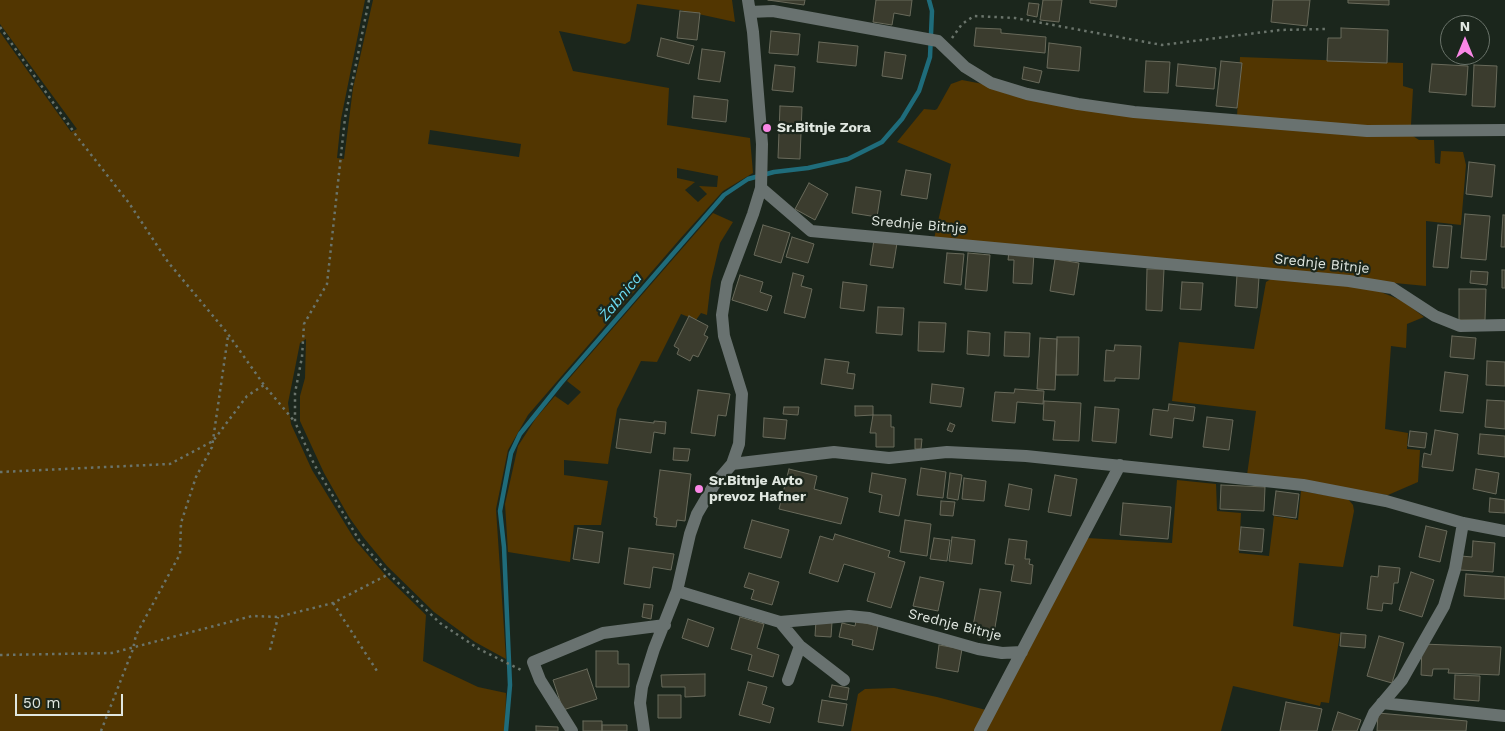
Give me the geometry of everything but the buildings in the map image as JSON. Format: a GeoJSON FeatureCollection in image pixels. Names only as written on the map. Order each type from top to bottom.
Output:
{"type":"FeatureCollection","features":[{"type":"Feature","properties":{"kind":"street"},"geometry":{"type":"LineString","coordinates":[[644,731],[640,703],[642,687],[654,649],[677,591],[697,514],[714,485],[732,464],[738,444],[742,394],[724,336],[723,298],[761,188],[755,50],[749,6],[922,38],[942,44],[964,67],[991,83],[1026,94],[1078,104],[1143,113],[1367,131],[1505,130]]}},
{"type":"Feature","properties":{"kind":"street","name":"Srednje Bitnje"},"geometry":{"type":"LineString","coordinates":[[761,188],[811,230],[1349,281],[1392,288],[1435,316],[1460,326],[1505,324]]}},
{"type":"Feature","properties":{"kind":"street"},"geometry":{"type":"LineString","coordinates":[[732,464],[834,452],[889,458],[947,452],[1026,456],[1303,485],[1386,501],[1463,523],[1505,531]]}},
{"type":"Feature","properties":{"kind":"street"},"geometry":{"type":"LineString","coordinates":[[980,731],[1120,465]]}},
{"type":"Feature","properties":{"kind":"street"},"geometry":{"type":"LineString","coordinates":[[1366,731],[1374,713],[1402,680],[1444,606],[1455,569],[1463,523]]}},
{"type":"Feature","properties":{"kind":"street","name":"Srednje Bitnje"},"geometry":{"type":"LineString","coordinates":[[677,591],[780,622],[849,616],[869,618],[978,649],[1002,653],[1022,652]]}},
{"type":"Feature","properties":{"kind":"street"},"geometry":{"type":"LineString","coordinates":[[780,622],[800,646],[844,680]]}},
{"type":"Feature","properties":{"kind":"street"},"geometry":{"type":"LineString","coordinates":[[572,731],[540,680],[533,662],[603,633],[665,625]]}},
{"type":"Feature","properties":{"kind":"street"},"geometry":{"type":"LineString","coordinates":[[788,680],[800,646]]}},
{"type":"Feature","properties":{"kind":"street"},"geometry":{"type":"LineString","coordinates":[[1382,703],[1505,716]]}},
{"type":"Feature","properties":{"kind":"path"},"geometry":{"type":"LineString","coordinates":[[295,422],[295,393],[302,357],[304,324],[326,284],[345,118],[369,0]]}},
{"type":"Feature","properties":{"kind":"path"},"geometry":{"type":"LineString","coordinates":[[942,44],[962,24],[974,16],[1015,18],[1162,45],[1280,30],[1327,29]]}},
{"type":"Feature","properties":{"kind":"path"},"geometry":{"type":"LineString","coordinates":[[0,27],[78,138],[129,203],[168,262],[228,334],[264,385],[295,422],[314,464],[359,540],[389,574],[440,623],[516,668]]}},
{"type":"Feature","properties":{"kind":"path"},"geometry":{"type":"LineString","coordinates":[[213,441],[228,334]]}},
{"type":"Feature","properties":{"kind":"path"},"geometry":{"type":"LineString","coordinates":[[101,731],[136,635],[180,554],[181,523],[196,478],[213,441],[247,396],[264,385]]}},
{"type":"Feature","properties":{"kind":"path"},"geometry":{"type":"LineString","coordinates":[[0,472],[170,464],[213,441]]}},
{"type":"Feature","properties":{"kind":"path"},"geometry":{"type":"LineString","coordinates":[[0,655],[112,653],[132,649],[177,635],[252,616],[278,617],[333,603],[389,574]]}},
{"type":"Feature","properties":{"kind":"path"},"geometry":{"type":"LineString","coordinates":[[333,603],[377,671]]}},
{"type":"Feature","properties":{"kind":"path"},"geometry":{"type":"LineString","coordinates":[[270,650],[278,617]]}},
{"type":"Feature","properties":{"kind":"shaded area"},"geometry":{"type":"Polygon","coordinates":[[[0,0],[365,0],[341,119],[337,158],[344,159],[353,88],[373,0],[732,0],[735,22],[680,10],[637,4],[630,41],[625,44],[559,31],[573,71],[669,88],[667,125],[750,138],[753,173],[723,191],[680,239],[528,415],[508,450],[496,509],[506,659],[475,642],[434,612],[387,566],[349,517],[324,473],[300,421],[300,396],[305,378],[306,339],[300,343],[288,403],[291,424],[312,470],[355,540],[388,578],[426,615],[423,661],[478,687],[506,693],[505,731],[0,731],[0,32],[71,132],[77,129],[0,24],[0,0]],[[430,130],[428,144],[519,157],[521,144],[430,130]],[[677,168],[677,178],[695,182],[685,190],[698,202],[707,194],[699,186],[717,187],[718,176],[677,168]]]}},
{"type":"Feature","properties":{"kind":"shaded area"},"geometry":{"type":"Polygon","coordinates":[[[1240,57],[1403,63],[1403,86],[1413,89],[1411,125],[1366,126],[1237,117],[1240,57]]]}},
{"type":"Feature","properties":{"kind":"shaded area"},"geometry":{"type":"Polygon","coordinates":[[[962,80],[983,84],[1010,95],[1413,136],[1419,140],[1434,140],[1435,163],[1440,164],[1441,151],[1463,152],[1466,165],[1461,225],[1426,221],[1426,286],[934,239],[951,164],[897,142],[924,109],[937,109],[951,84],[962,80]]]}},
{"type":"Feature","properties":{"kind":"shaded area"},"geometry":{"type":"Polygon","coordinates":[[[713,213],[733,222],[720,243],[711,281],[707,315],[701,313],[696,320],[681,314],[657,362],[641,361],[617,409],[608,464],[564,460],[564,475],[608,481],[601,525],[574,525],[570,562],[508,552],[505,504],[518,446],[536,418],[555,396],[568,405],[581,392],[567,381],[713,213]]]}},
{"type":"Feature","properties":{"kind":"shaded area"},"geometry":{"type":"Polygon","coordinates":[[[1271,279],[1371,288],[1403,301],[1424,317],[1407,324],[1406,348],[1391,346],[1385,429],[1408,433],[1407,449],[1420,450],[1418,482],[1388,495],[1247,475],[1256,411],[1172,401],[1179,342],[1254,349],[1266,282],[1271,279]]]}},
{"type":"Feature","properties":{"kind":"shaded area"},"geometry":{"type":"Polygon","coordinates":[[[1177,480],[1216,484],[1217,511],[1241,513],[1239,553],[1269,556],[1274,516],[1298,520],[1301,491],[1348,499],[1353,505],[1354,511],[1343,567],[1299,563],[1293,626],[1340,634],[1329,703],[1321,702],[1320,706],[1233,686],[1221,731],[985,731],[1087,538],[1172,543],[1177,480]]]}},
{"type":"Feature","properties":{"kind":"shaded area"},"geometry":{"type":"Polygon","coordinates":[[[894,688],[986,710],[977,731],[851,731],[858,694],[865,689],[894,688]]]}},
{"type":"Feature","properties":{"kind":"waterway","name":"Žabnica"},"geometry":{"type":"LineString","coordinates":[[506,731],[510,685],[504,547],[500,511],[511,453],[520,434],[561,383],[724,195],[748,179],[774,172],[808,168],[848,159],[882,142],[902,119],[919,91],[930,57],[932,11],[929,0]]}},
{"type":"Feature","properties":{"kind":"place","name":"Sr.Bitnje Zora"},"geometry":{"type":"Point","coordinates":[767,128]}},
{"type":"Feature","properties":{"kind":"place","name":"Sr.Bitnje Avto prevoz Hafner"},"geometry":{"type":"Point","coordinates":[699,489]}}]}
